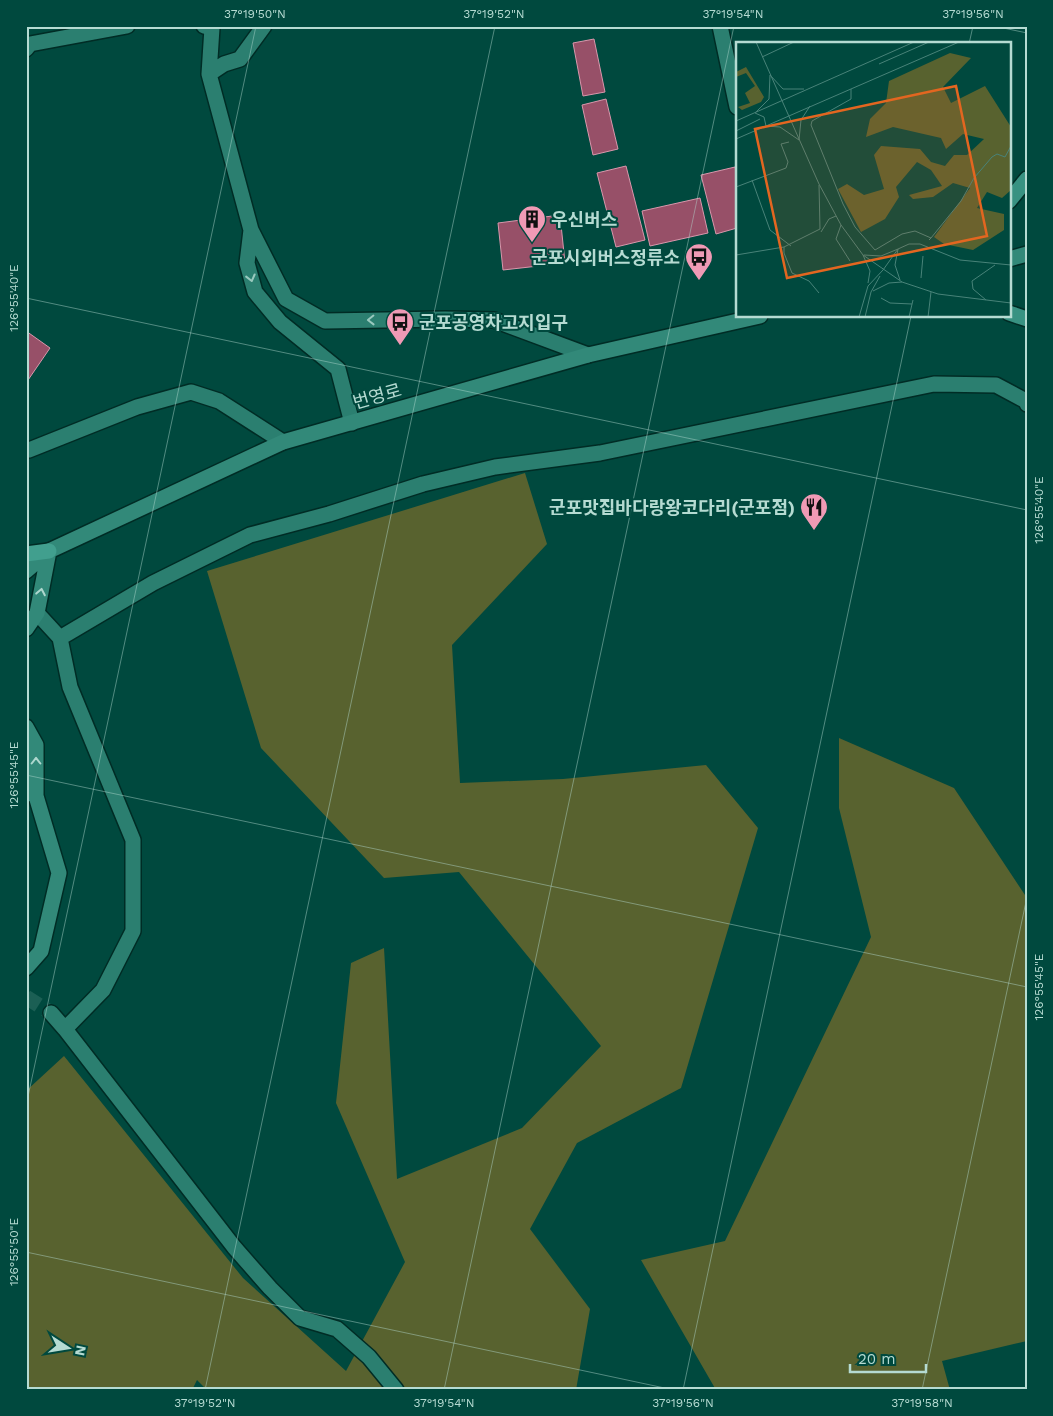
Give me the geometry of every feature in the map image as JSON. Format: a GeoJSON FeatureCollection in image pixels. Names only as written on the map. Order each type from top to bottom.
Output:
{"type":"FeatureCollection","features":[{"type":"Feature","properties":{"kind":"highway"},"geometry":{"type":"LineString","coordinates":[[26,554],[49,551]]}},
{"type":"Feature","properties":{"kind":"main road"},"geometry":{"type":"LineString","coordinates":[[1010,200],[1027,179]]}},
{"type":"Feature","properties":{"kind":"main road"},"geometry":{"type":"LineString","coordinates":[[1010,313],[1027,319]]}},
{"type":"Feature","properties":{"kind":"street"},"geometry":{"type":"LineString","coordinates":[[1010,259],[1027,254]]}},
{"type":"Feature","properties":{"kind":"street","name":"번영로"},"geometry":{"type":"LineString","coordinates":[[26,571],[49,551],[283,442],[588,355],[751,318]]}},
{"type":"Feature","properties":{"kind":"street"},"geometry":{"type":"LineString","coordinates":[[26,629],[37,613],[49,551]]}},
{"type":"Feature","properties":{"kind":"street"},"geometry":{"type":"LineString","coordinates":[[26,727],[36,745],[29,791],[59,873],[41,951],[26,968]]}},
{"type":"Feature","properties":{"kind":"lane"},"geometry":{"type":"LineString","coordinates":[[26,49],[30,44],[128,26]]}},
{"type":"Feature","properties":{"kind":"lane"},"geometry":{"type":"LineString","coordinates":[[209,74],[224,64],[240,59],[264,26]]}},
{"type":"Feature","properties":{"kind":"lane"},"geometry":{"type":"LineString","coordinates":[[720,26],[736,102]]}},
{"type":"Feature","properties":{"kind":"lane"},"geometry":{"type":"LineString","coordinates":[[210,27],[209,74],[251,230],[286,299],[325,321],[494,320],[588,355]]}},
{"type":"Feature","properties":{"kind":"lane"},"geometry":{"type":"LineString","coordinates":[[251,230],[247,262],[254,292],[280,322],[338,369],[352,422]]}},
{"type":"Feature","properties":{"kind":"lane"},"geometry":{"type":"LineString","coordinates":[[60,638],[153,583],[250,535],[329,514],[423,484],[495,467],[600,453],[934,384],[996,385],[1026,401],[1027,404]]}},
{"type":"Feature","properties":{"kind":"lane"},"geometry":{"type":"LineString","coordinates":[[29,450],[138,407],[191,392],[219,401],[283,442]]}},
{"type":"Feature","properties":{"kind":"lane"},"geometry":{"type":"LineString","coordinates":[[37,613],[60,638],[70,687],[133,840],[133,931],[103,990],[65,1029]]}},
{"type":"Feature","properties":{"kind":"lane"},"geometry":{"type":"LineString","coordinates":[[51,1013],[234,1247],[270,1288],[300,1318],[337,1329],[369,1357],[396,1390]]}},
{"type":"Feature","properties":{"kind":"green space"},"geometry":{"type":"Polygon","coordinates":[[[525,473],[547,544],[452,645],[460,783],[563,779],[706,765],[758,828],[681,1088],[577,1143],[530,1229],[590,1309],[576,1390],[207,1390],[197,1380],[192,1390],[26,1390],[26,1091],[64,1056],[243,1278],[346,1371],[405,1262],[336,1103],[351,963],[384,948],[397,1179],[522,1128],[601,1046],[459,872],[384,878],[261,748],[207,571],[525,473]]]}},
{"type":"Feature","properties":{"kind":"green space"},"geometry":{"type":"Polygon","coordinates":[[[839,738],[954,788],[1027,898],[1027,1341],[942,1361],[950,1390],[716,1390],[641,1260],[725,1241],[871,937],[839,808],[839,738]]]}},
{"type":"Feature","properties":{"kind":"building"},"geometry":{"type":"Polygon","coordinates":[[[594,39],[605,92],[583,96],[573,43],[594,39]]]}},
{"type":"Feature","properties":{"kind":"building"},"geometry":{"type":"Polygon","coordinates":[[[606,99],[618,149],[593,155],[582,105],[606,99]]]}},
{"type":"Feature","properties":{"kind":"building"},"geometry":{"type":"Polygon","coordinates":[[[626,166],[645,240],[616,247],[597,173],[626,166]]]}},
{"type":"Feature","properties":{"kind":"building"},"geometry":{"type":"Polygon","coordinates":[[[735,167],[736,228],[716,234],[701,175],[735,167]]]}},
{"type":"Feature","properties":{"kind":"building"},"geometry":{"type":"Polygon","coordinates":[[[700,198],[708,233],[650,246],[642,211],[700,198]]]}},
{"type":"Feature","properties":{"kind":"building","name":"우신버스"},"geometry":{"type":"Polygon","coordinates":[[[560,215],[565,263],[503,270],[498,223],[560,215]]]}},
{"type":"Feature","properties":{"kind":"building"},"geometry":{"type":"Polygon","coordinates":[[[26,331],[50,348],[26,383],[26,331]]]}},
{"type":"Feature","properties":{"kind":"tunnel"},"geometry":{"type":"LineString","coordinates":[[26,997],[51,1013]]}},
{"type":"Feature","properties":{"kind":"place","name":"우신버스"},"geometry":{"type":"Point","coordinates":[532,243]}},
{"type":"Feature","properties":{"kind":"place","name":"군포시외버스정류소"},"geometry":{"type":"Point","coordinates":[699,281]}},
{"type":"Feature","properties":{"kind":"place","name":"군포공영차고지입구"},"geometry":{"type":"Point","coordinates":[400,346]}},
{"type":"Feature","properties":{"kind":"place","name":"군포맛집바다랑왕코다리(군포점)"},"geometry":{"type":"Point","coordinates":[814,531]}}]}
